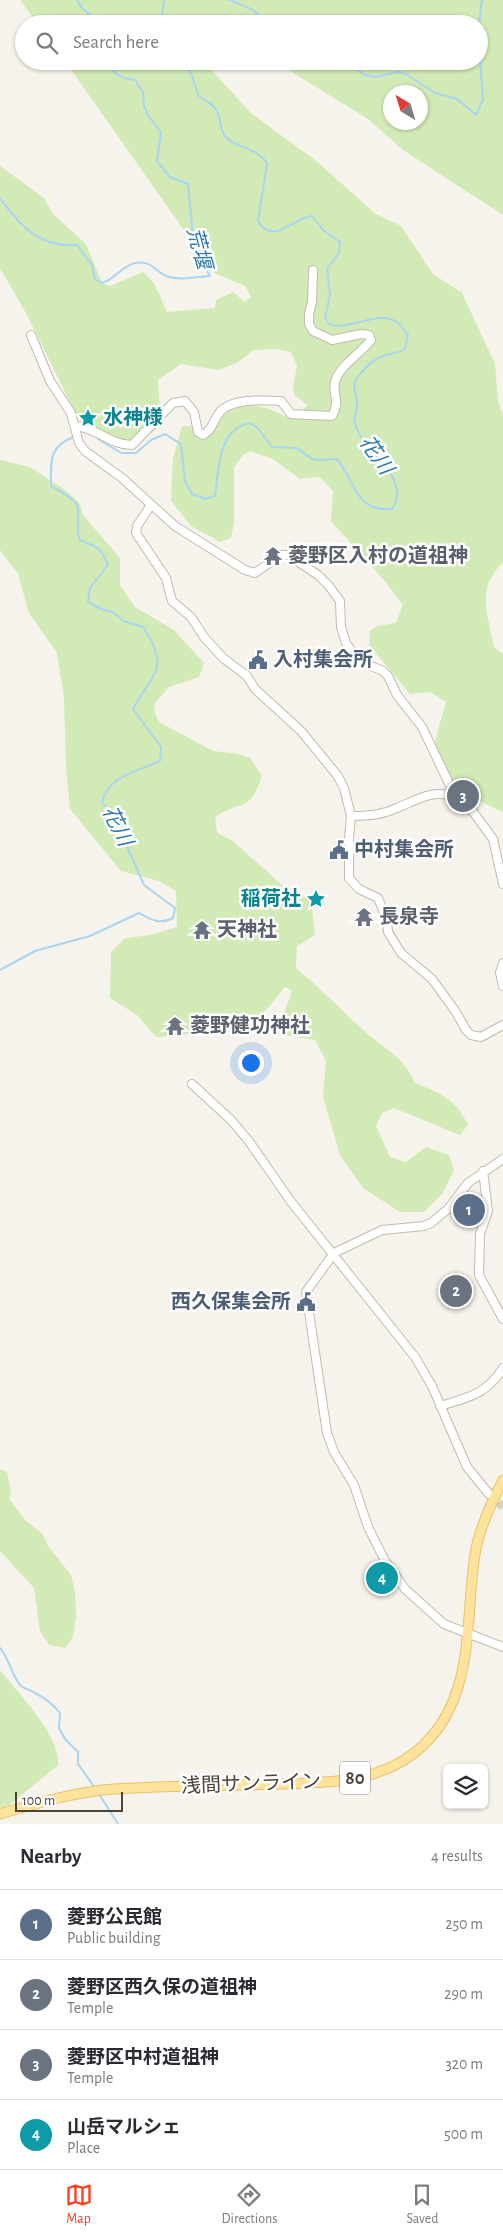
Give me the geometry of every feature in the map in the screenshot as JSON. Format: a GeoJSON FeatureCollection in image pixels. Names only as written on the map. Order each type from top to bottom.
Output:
{"type":"FeatureCollection","features":[{"type":"Feature","properties":{"kind":"main road","name":"浅間サンライン"},"geometry":{"type":"LineString","coordinates":[[0,1814],[64,1796],[113,1789],[339,1781],[383,1771],[408,1759],[438,1728],[458,1690],[467,1634],[476,1552],[482,1528],[503,1480]]}},
{"type":"Feature","properties":{"kind":"street"},"geometry":{"type":"LineString","coordinates":[[76,426],[94,429],[116,444],[132,445],[173,403],[185,401],[194,412],[198,432],[203,435],[210,431],[220,412],[226,407],[255,399],[281,401],[291,414],[332,416],[338,406],[334,384],[338,376],[371,340],[369,335],[361,334],[332,340],[313,331],[309,324],[313,270]]}},
{"type":"Feature","properties":{"kind":"street"},"geometry":{"type":"LineString","coordinates":[[31,335],[50,381],[71,413],[79,443],[85,451],[128,482],[175,526],[245,570],[255,573],[276,558],[288,555],[318,575],[340,601],[341,627],[346,643],[360,661],[383,671],[388,676],[396,695],[422,727],[455,796],[474,813],[493,839],[503,884]]}},
{"type":"Feature","properties":{"kind":"street"},"geometry":{"type":"LineString","coordinates":[[151,505],[137,526],[136,533],[166,578],[172,601],[191,617],[204,637],[223,658],[247,676],[255,689],[301,731],[337,774],[344,788],[351,816],[349,878],[359,889],[378,898],[387,920],[388,932],[400,953],[432,979],[471,1035],[481,1037],[503,1025]]}},
{"type":"Feature","properties":{"kind":"street"},"geometry":{"type":"LineString","coordinates":[[351,816],[378,814],[398,808],[412,800],[439,792],[455,796]]}},
{"type":"Feature","properties":{"kind":"street"},"geometry":{"type":"LineString","coordinates":[[503,963],[500,974],[503,986]]}},
{"type":"Feature","properties":{"kind":"street"},"geometry":{"type":"LineString","coordinates":[[192,1084],[231,1120],[292,1203],[334,1253],[415,1357],[440,1406],[467,1467],[489,1494]]}},
{"type":"Feature","properties":{"kind":"street"},"geometry":{"type":"LineString","coordinates":[[503,1160],[483,1171],[468,1183],[448,1209],[431,1223],[424,1226],[382,1230],[334,1253],[306,1292],[327,1433],[334,1452],[354,1485],[368,1527],[384,1559],[405,1589],[444,1624],[503,1647]]}},
{"type":"Feature","properties":{"kind":"street"},"geometry":{"type":"LineString","coordinates":[[483,1171],[488,1211],[480,1234],[479,1275],[503,1319]]}},
{"type":"Feature","properties":{"kind":"street"},"geometry":{"type":"LineString","coordinates":[[440,1406],[480,1394],[495,1381],[503,1368]]}},
{"type":"Feature","properties":{"kind":"green space"},"geometry":{"type":"Polygon","coordinates":[[[20,0],[503,0],[503,215],[403,150],[368,119],[289,70],[488,70],[488,15],[31,15],[20,0]]]}},
{"type":"Feature","properties":{"kind":"green space"},"geometry":{"type":"Polygon","coordinates":[[[71,70],[211,70],[252,114],[315,160],[376,214],[401,226],[433,274],[462,293],[495,364],[498,401],[503,415],[503,562],[494,572],[489,582],[486,602],[494,647],[503,654],[503,812],[470,795],[450,780],[442,771],[437,760],[435,743],[446,702],[430,692],[410,694],[369,645],[370,631],[377,626],[396,623],[403,605],[383,579],[331,521],[333,491],[320,477],[300,479],[273,459],[250,451],[243,455],[234,467],[234,522],[231,538],[220,542],[191,526],[171,501],[173,458],[182,426],[190,426],[205,433],[237,403],[267,408],[292,419],[308,405],[295,396],[293,388],[297,366],[291,352],[276,349],[254,350],[237,363],[218,370],[181,364],[158,380],[161,426],[146,436],[130,440],[108,438],[75,412],[26,313],[0,268],[0,166],[44,198],[53,214],[86,244],[102,283],[110,286],[143,272],[154,283],[167,312],[215,308],[216,300],[233,292],[245,302],[251,297],[245,286],[214,273],[71,70]]]}},
{"type":"Feature","properties":{"kind":"green space"},"geometry":{"type":"Polygon","coordinates":[[[0,460],[30,467],[68,492],[80,504],[83,515],[120,558],[120,585],[135,607],[174,630],[204,663],[199,677],[169,687],[155,703],[154,711],[159,722],[213,751],[239,754],[250,758],[262,776],[258,788],[248,801],[215,817],[217,833],[233,841],[282,885],[311,901],[315,935],[297,946],[296,968],[361,1028],[391,1052],[405,1066],[415,1083],[446,1098],[453,1103],[463,1116],[468,1125],[460,1135],[394,1108],[382,1113],[376,1126],[390,1157],[406,1162],[426,1147],[449,1155],[454,1170],[443,1193],[424,1212],[400,1212],[363,1188],[340,1155],[323,1097],[326,1061],[315,1040],[283,1035],[279,1027],[292,991],[285,987],[266,1010],[250,1021],[210,1031],[156,1037],[137,1015],[110,998],[111,952],[125,938],[151,935],[177,927],[176,891],[159,881],[121,871],[70,809],[66,767],[64,698],[57,653],[29,613],[18,574],[0,550],[0,460]]]}},
{"type":"Feature","properties":{"kind":"green space"},"geometry":{"type":"Polygon","coordinates":[[[0,1469],[7,1472],[11,1492],[9,1499],[26,1521],[43,1534],[48,1546],[71,1575],[75,1592],[76,1617],[73,1637],[65,1648],[49,1645],[40,1631],[34,1588],[0,1551],[0,1469]]]}},
{"type":"Feature","properties":{"kind":"green space"},"geometry":{"type":"Polygon","coordinates":[[[0,1670],[46,1728],[53,1741],[58,1765],[0,1813],[0,1670]]]}},
{"type":"Feature","properties":{"kind":"waterway","name":"荒堰"},"geometry":{"type":"LineString","coordinates":[[77,0],[81,7],[90,15]]}},
{"type":"Feature","properties":{"kind":"waterway","name":"花川"},"geometry":{"type":"LineString","coordinates":[[162,15],[164,0]]}},
{"type":"Feature","properties":{"kind":"waterway","name":"花川"},"geometry":{"type":"LineString","coordinates":[[229,0],[260,15]]}},
{"type":"Feature","properties":{"kind":"waterway","name":"花川"},"geometry":{"type":"LineString","coordinates":[[480,15],[482,0]]}},
{"type":"Feature","properties":{"kind":"waterway","name":"荒堰"},"geometry":{"type":"LineString","coordinates":[[0,198],[15,218],[32,233],[52,243],[77,245],[92,265],[95,279],[102,283],[111,279],[131,264],[140,262],[149,264],[166,276],[177,278],[210,276],[194,247],[188,184],[170,177],[157,161],[161,132],[149,117],[144,106],[143,92],[135,80],[122,77],[113,70]]}},
{"type":"Feature","properties":{"kind":"waterway","name":"花川"},"geometry":{"type":"LineString","coordinates":[[98,439],[121,453],[136,453],[151,440],[165,434],[181,444],[185,481],[192,494],[205,499],[215,496],[219,463],[225,442],[239,427],[249,423],[257,427],[272,447],[297,448],[312,459],[337,459],[357,493],[370,506],[380,509],[392,509],[397,498],[396,486],[392,476],[367,444],[355,424],[357,405],[354,384],[360,374],[375,360],[405,349],[408,335],[399,324],[390,319],[373,319],[337,326],[329,324],[325,318],[330,295],[327,269],[339,253],[340,242],[324,231],[312,216],[277,231],[264,228],[258,221],[267,163],[258,154],[237,145],[224,135],[217,110],[198,95],[189,70]]}},
{"type":"Feature","properties":{"kind":"waterway","name":"花川"},"geometry":{"type":"LineString","coordinates":[[358,70],[364,75],[375,77],[399,72],[406,74],[435,93],[457,99],[476,115],[483,100],[481,70]]}},
{"type":"Feature","properties":{"kind":"waterway","name":"花川"},"geometry":{"type":"LineString","coordinates":[[0,970],[35,951],[90,936],[139,913],[156,921],[168,920],[173,918],[175,908],[144,885],[114,817],[102,802],[106,793],[117,780],[160,761],[161,747],[133,709],[152,678],[157,662],[156,653],[143,627],[123,621],[113,612],[101,609],[88,602],[90,588],[108,565],[100,551],[80,540],[78,509],[75,502],[51,486],[53,455],[60,444],[76,436]]}},
{"type":"Feature","properties":{"kind":"waterway"},"geometry":{"type":"LineString","coordinates":[[0,1648],[21,1686],[45,1699],[60,1713],[59,1728],[65,1739],[78,1752],[78,1764],[95,1788]]}},
{"type":"Feature","properties":{"kind":"waterway"},"geometry":{"type":"LineString","coordinates":[[99,1794],[118,1824]]}},
{"type":"Feature","properties":{"kind":"tunnel"},"geometry":{"type":"LineString","coordinates":[[489,1495],[503,1507]]}},
{"type":"Feature","properties":{"kind":"place","name":"水神様"},"geometry":{"type":"Point","coordinates":[88,418]}},
{"type":"Feature","properties":{"kind":"place","name":"菱野区入村の道祖神"},"geometry":{"type":"Point","coordinates":[273,556]}},
{"type":"Feature","properties":{"kind":"place","name":"入村集会所"},"geometry":{"type":"Point","coordinates":[258,660]}},
{"type":"Feature","properties":{"kind":"place","name":"菱野区中村道祖神"},"geometry":{"type":"Point","coordinates":[463,796]}},
{"type":"Feature","properties":{"kind":"place","name":"中村集会所"},"geometry":{"type":"Point","coordinates":[339,850]}},
{"type":"Feature","properties":{"kind":"place","name":"稲荷社"},"geometry":{"type":"Point","coordinates":[316,899]}},
{"type":"Feature","properties":{"kind":"place","name":"長泉寺"},"geometry":{"type":"Point","coordinates":[364,917]}},
{"type":"Feature","properties":{"kind":"place","name":"天神社"},"geometry":{"type":"Point","coordinates":[202,930]}},
{"type":"Feature","properties":{"kind":"place","name":"菱野健功神社"},"geometry":{"type":"Point","coordinates":[175,1026]}},
{"type":"Feature","properties":{"kind":"place","name":"菱野公民館"},"geometry":{"type":"Point","coordinates":[469,1210]}},
{"type":"Feature","properties":{"kind":"place","name":"菱野区西久保の道祖神"},"geometry":{"type":"Point","coordinates":[456,1291]}},
{"type":"Feature","properties":{"kind":"place","name":"西久保集会所"},"geometry":{"type":"Point","coordinates":[306,1302]}},
{"type":"Feature","properties":{"kind":"place","name":"山岳マルシェ"},"geometry":{"type":"Point","coordinates":[382,1578]}}]}
